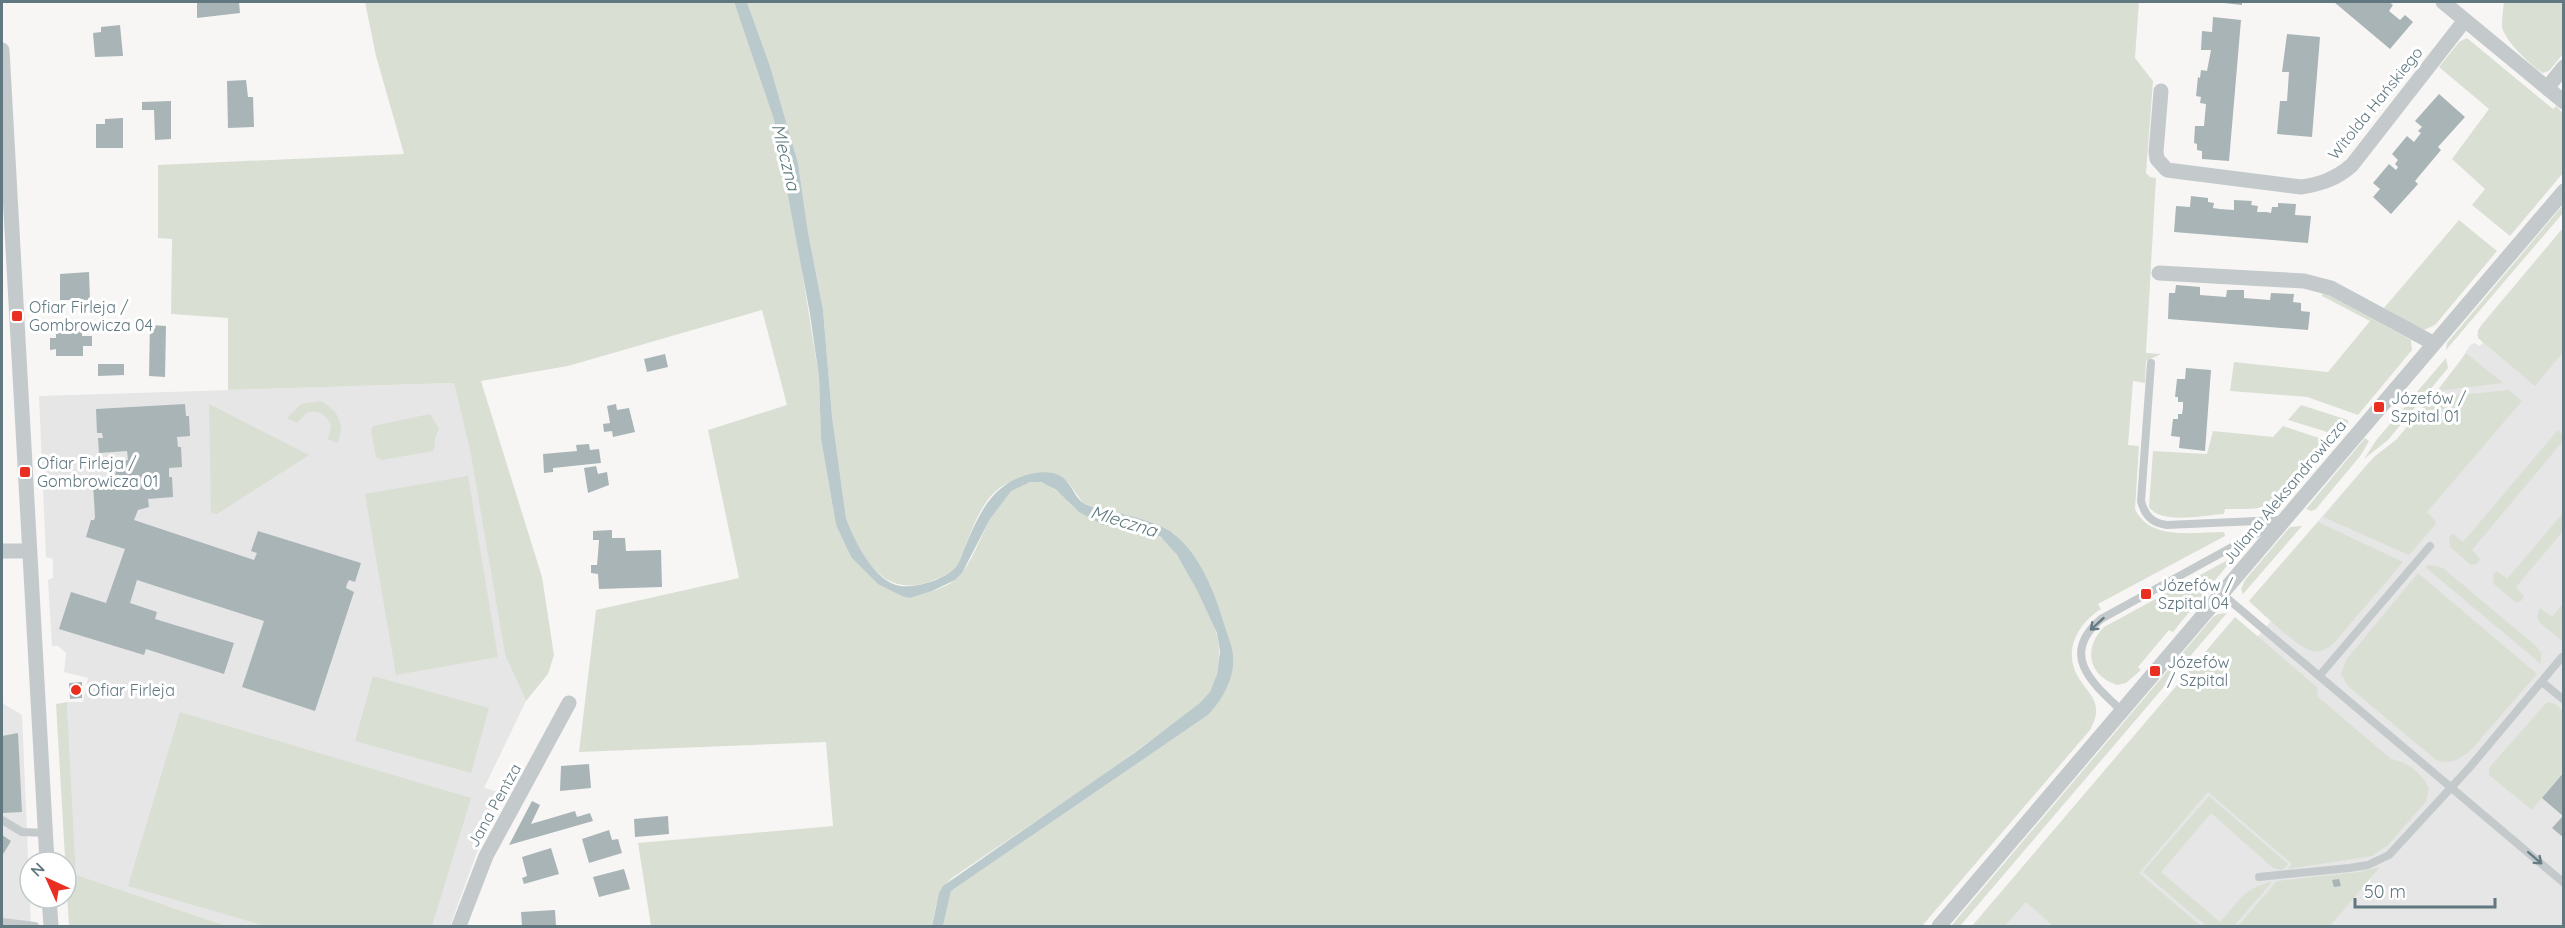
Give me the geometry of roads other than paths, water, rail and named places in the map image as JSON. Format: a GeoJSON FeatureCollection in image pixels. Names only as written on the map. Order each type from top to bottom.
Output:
{"type":"FeatureCollection","features":[{"type":"Feature","properties":{"kind":"street"},"geometry":{"type":"LineString","coordinates":[[2443,2],[2564,102]]}},
{"type":"Feature","properties":{"kind":"street","name":"Witolda Hańskiego"},"geometry":{"type":"LineString","coordinates":[[2161,91],[2156,152],[2157,159],[2167,170],[2301,186],[2322,183],[2342,174],[2352,165],[2465,20]]}},
{"type":"Feature","properties":{"kind":"street"},"geometry":{"type":"LineString","coordinates":[[2,50],[47,850]]}},
{"type":"Feature","properties":{"kind":"street"},"geometry":{"type":"LineString","coordinates":[[2547,88],[2564,67]]}},
{"type":"Feature","properties":{"kind":"street","name":"Juliana Aleksandrowicza"},"geometry":{"type":"LineString","coordinates":[[1939,927],[2221,592],[2564,191]]}},
{"type":"Feature","properties":{"kind":"street"},"geometry":{"type":"LineString","coordinates":[[2159,273],[2311,282],[2331,288],[2433,344]]}},
{"type":"Feature","properties":{"kind":"street"},"geometry":{"type":"LineString","coordinates":[[2,550],[30,551]]}},
{"type":"Feature","properties":{"kind":"street","name":"Jana Pentza"},"geometry":{"type":"LineString","coordinates":[[459,927],[486,856],[569,703]]}},
{"type":"Feature","properties":{"kind":"street"},"geometry":{"type":"LineString","coordinates":[[50,910],[51,927]]}},
{"type":"Feature","properties":{"kind":"lane"},"geometry":{"type":"LineString","coordinates":[[2151,363],[2141,501],[2148,518],[2157,524],[2167,525],[2283,519]]}},
{"type":"Feature","properties":{"kind":"lane"},"geometry":{"type":"LineString","coordinates":[[2121,710],[2088,678],[2082,665],[2083,642],[2091,628],[2101,619],[2283,519]]}},
{"type":"Feature","properties":{"kind":"lane"},"geometry":{"type":"LineString","coordinates":[[2320,675],[2430,546]]}},
{"type":"Feature","properties":{"kind":"lane"},"geometry":{"type":"LineString","coordinates":[[2221,592],[2564,883]]}},
{"type":"Feature","properties":{"kind":"lane"},"geometry":{"type":"LineString","coordinates":[[2259,877],[2349,868],[2378,861],[2390,855],[2451,788],[2562,657]]}},
{"type":"Feature","properties":{"kind":"lane"},"geometry":{"type":"LineString","coordinates":[[2542,682],[2564,700]]}},
{"type":"Feature","properties":{"kind":"lane"},"geometry":{"type":"LineString","coordinates":[[2,820],[22,832],[46,833]]}},
{"type":"Feature","properties":{"kind":"lane"},"geometry":{"type":"LineString","coordinates":[[2,922],[36,927]]}},
{"type":"Feature","properties":{"kind":"water","name":"Mleczna"},"geometry":{"type":"Polygon","coordinates":[[[734,2],[747,2],[770,66],[798,163],[823,310],[832,416],[846,518],[866,559],[882,577],[900,586],[922,584],[944,576],[957,566],[979,516],[999,490],[1024,476],[1051,473],[1063,478],[1079,500],[1085,504],[1163,527],[1183,543],[1199,564],[1211,587],[1232,647],[1233,664],[1230,680],[1219,702],[1208,715],[951,891],[943,926],[932,926],[939,893],[943,886],[1137,751],[1200,703],[1210,692],[1217,674],[1220,652],[1217,633],[1197,590],[1177,555],[1161,537],[1152,533],[1103,525],[1079,512],[1055,489],[1041,482],[1030,482],[1011,491],[990,519],[962,573],[955,580],[932,591],[910,598],[902,596],[878,584],[851,557],[836,525],[821,439],[819,377],[810,314],[774,120],[734,2]]]}},
{"type":"Feature","properties":{"kind":"place","name":"Ofiar Firleja / Gombrowicza 04"},"geometry":{"type":"Point","coordinates":[17,316]}},
{"type":"Feature","properties":{"kind":"place","name":"Józefów / Szpital 01"},"geometry":{"type":"Point","coordinates":[2379,407]}},
{"type":"Feature","properties":{"kind":"place","name":"Ofiar Firleja / Gombrowicza 01"},"geometry":{"type":"Point","coordinates":[25,472]}},
{"type":"Feature","properties":{"kind":"place","name":"Józefów / Szpital 04"},"geometry":{"type":"Point","coordinates":[2146,594]}},
{"type":"Feature","properties":{"kind":"place","name":"Józefów / Szpital"},"geometry":{"type":"Point","coordinates":[2155,671]}},
{"type":"Feature","properties":{"kind":"place","name":"Ofiar Firleja"},"geometry":{"type":"Point","coordinates":[76,690]}}]}
